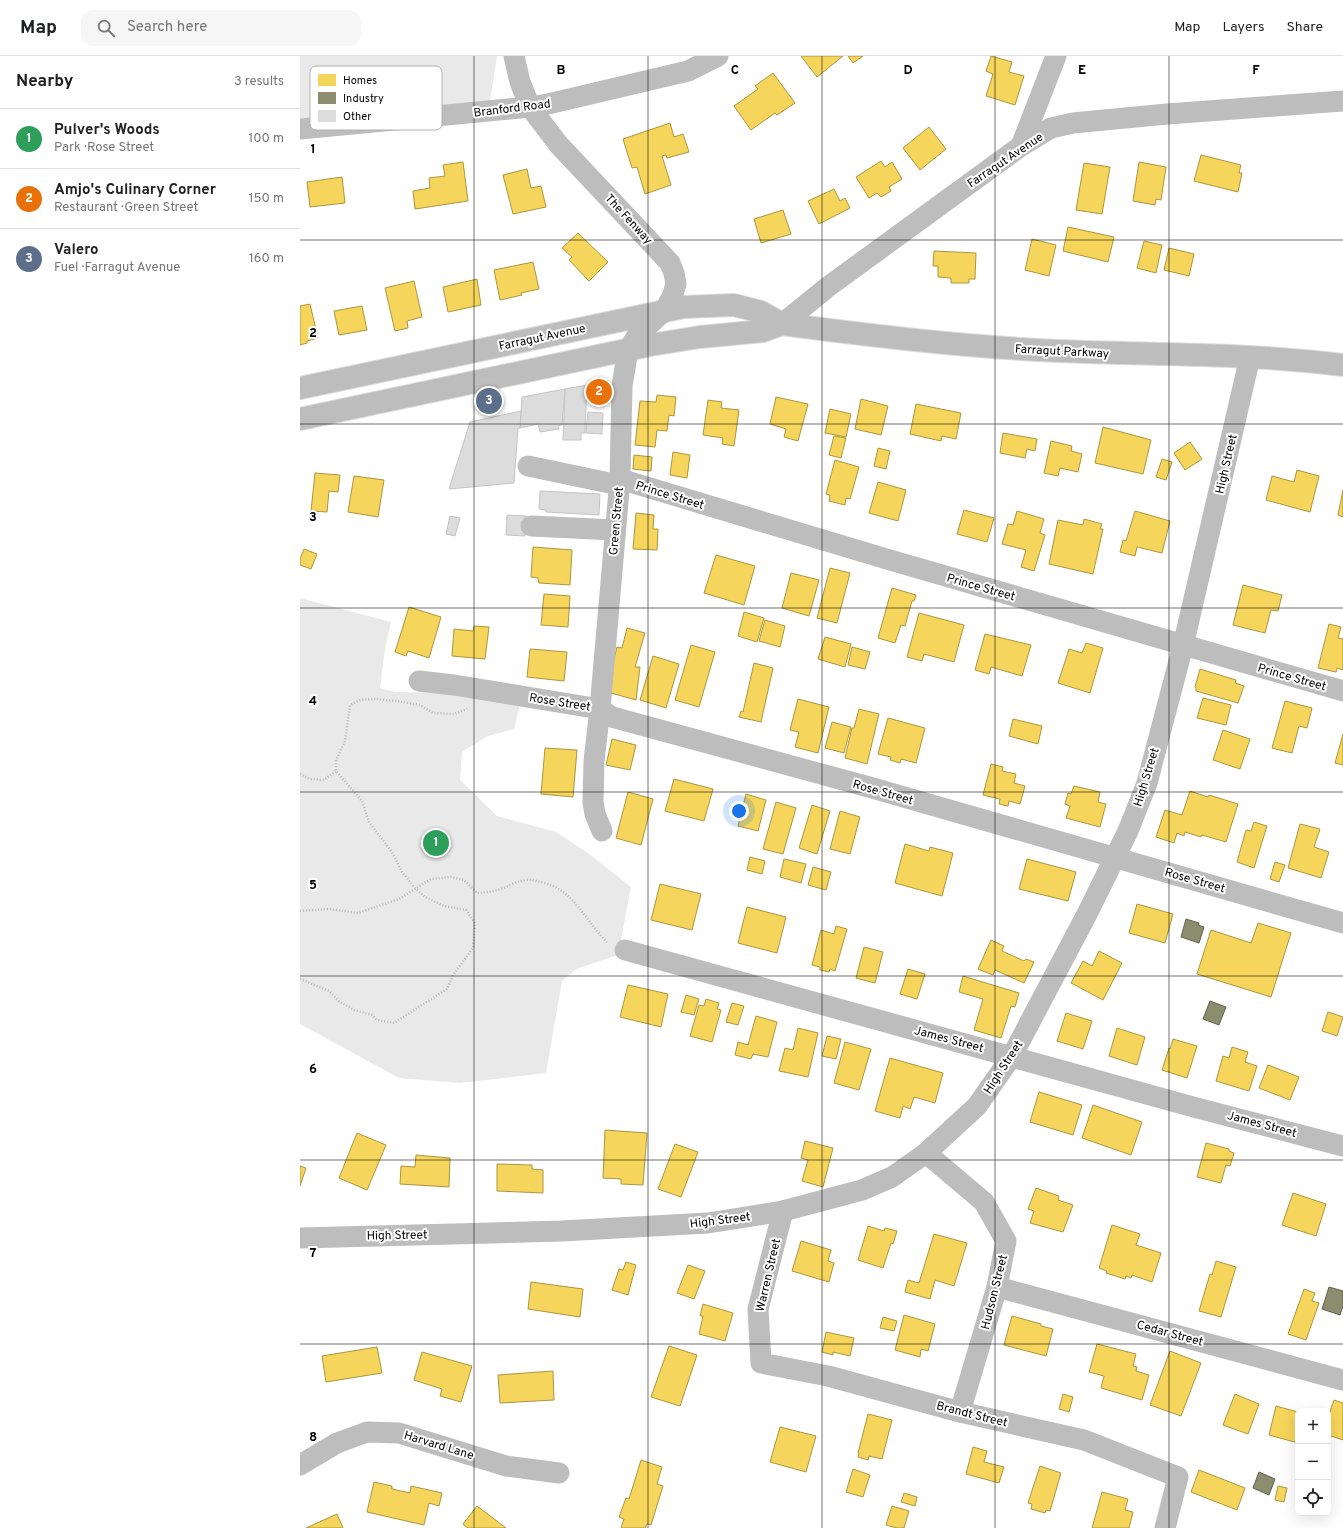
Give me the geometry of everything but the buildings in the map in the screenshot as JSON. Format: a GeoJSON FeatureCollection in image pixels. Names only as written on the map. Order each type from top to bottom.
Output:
{"type":"FeatureCollection","features":[{"type":"Feature","properties":{"kind":"main road","name":"Farragut Avenue"},"geometry":{"type":"LineString","coordinates":[[300,388],[684,307],[734,305],[761,312],[782,324]]}},
{"type":"Feature","properties":{"kind":"main road","name":"Farragut Avenue"},"geometry":{"type":"LineString","coordinates":[[300,419],[503,377],[632,343],[673,341],[763,331],[782,324]]}},
{"type":"Feature","properties":{"kind":"main road","name":"Farragut Parkway"},"geometry":{"type":"LineString","coordinates":[[782,324],[911,340],[1014,349],[1250,357],[1343,365]]}},
{"type":"Feature","properties":{"kind":"main road"},"geometry":{"type":"LineString","coordinates":[[496,347],[503,377]]}},
{"type":"Feature","properties":{"kind":"main road"},"geometry":{"type":"LineString","coordinates":[[425,362],[432,391]]}},
{"type":"Feature","properties":{"kind":"street","name":"The Fenway"},"geometry":{"type":"LineString","coordinates":[[514,56],[520,82],[530,107],[559,145],[670,263],[676,284],[672,297],[664,311],[632,343]]}},
{"type":"Feature","properties":{"kind":"street","name":"Branford Road"},"geometry":{"type":"LineString","coordinates":[[442,115],[548,104],[688,71],[718,56]]}},
{"type":"Feature","properties":{"kind":"street"},"geometry":{"type":"LineString","coordinates":[[1021,146],[1056,56]]}},
{"type":"Feature","properties":{"kind":"street","name":"Farragut Avenue"},"geometry":{"type":"LineString","coordinates":[[782,324],[829,286],[1021,146],[1051,128],[1073,123],[1167,114],[1343,101]]}},
{"type":"Feature","properties":{"kind":"street","name":"Branford Road"},"geometry":{"type":"LineString","coordinates":[[300,129],[310,128]]}},
{"type":"Feature","properties":{"kind":"street","name":"Green Street"},"geometry":{"type":"LineString","coordinates":[[602,831],[595,814],[593,802],[594,761],[600,709],[619,482],[622,386],[632,343]]}},
{"type":"Feature","properties":{"kind":"street","name":"High Street"},"geometry":{"type":"LineString","coordinates":[[300,1238],[608,1229],[708,1223],[783,1211],[862,1190],[892,1177],[926,1153],[977,1106],[1012,1056],[1116,858],[1146,783],[1183,646],[1250,357]]}},
{"type":"Feature","properties":{"kind":"street","name":"Prince Street"},"geometry":{"type":"LineString","coordinates":[[528,466],[619,482],[1343,691]]}},
{"type":"Feature","properties":{"kind":"street"},"geometry":{"type":"LineString","coordinates":[[531,526],[615,530]]}},
{"type":"Feature","properties":{"kind":"street","name":"Rose Street"},"geometry":{"type":"LineString","coordinates":[[419,682],[454,685],[600,709],[612,717],[861,785],[1343,923]]}},
{"type":"Feature","properties":{"kind":"street","name":"James Street"},"geometry":{"type":"LineString","coordinates":[[625,950],[1197,1108],[1343,1146]]}},
{"type":"Feature","properties":{"kind":"street","name":"Hudson Street"},"geometry":{"type":"LineString","coordinates":[[926,1153],[984,1202],[1006,1241],[997,1287],[960,1412]]}},
{"type":"Feature","properties":{"kind":"street","name":"Warren Street"},"geometry":{"type":"LineString","coordinates":[[761,1363],[758,1309],[783,1211]]}},
{"type":"Feature","properties":{"kind":"street","name":"Cedar Street"},"geometry":{"type":"LineString","coordinates":[[997,1287],[1343,1380]]}},
{"type":"Feature","properties":{"kind":"street","name":"Brandt Street"},"geometry":{"type":"LineString","coordinates":[[761,1363],[828,1376],[960,1412],[1084,1440],[1178,1477],[1165,1528]]}},
{"type":"Feature","properties":{"kind":"street","name":"Harvard Lane"},"geometry":{"type":"LineString","coordinates":[[300,1465],[337,1443],[367,1432],[399,1433],[506,1466],[559,1473]]}},
{"type":"Feature","properties":{"kind":"path"},"geometry":{"type":"LineString","coordinates":[[300,979],[329,991],[340,1002],[354,1010],[372,1015],[377,1020],[394,1022],[447,989],[453,975],[473,948],[475,923],[466,910],[444,906],[424,897],[415,888],[402,872],[392,852],[369,822],[362,801],[336,772],[336,760],[345,741],[350,705],[360,700],[374,699],[397,701],[420,705],[433,713],[454,714],[471,707],[486,691]]}},
{"type":"Feature","properties":{"kind":"path"},"geometry":{"type":"LineString","coordinates":[[300,774],[310,779],[324,780],[336,772]]}},
{"type":"Feature","properties":{"kind":"path"},"geometry":{"type":"LineString","coordinates":[[300,911],[329,909],[358,913],[399,899],[431,879],[451,877],[464,880],[476,893],[492,892],[527,879],[551,884],[569,896],[586,915],[595,931],[608,943],[625,950]]}},
{"type":"Feature","properties":{"kind":"shaded area"},"geometry":{"type":"Polygon","coordinates":[[[300,56],[497,56],[490,101],[442,106],[442,66],[310,66],[310,119],[300,120],[300,56]]]}},
{"type":"Feature","properties":{"kind":"shaded area"},"geometry":{"type":"Polygon","coordinates":[[[300,598],[391,622],[385,648],[380,688],[395,692],[459,693],[520,704],[514,729],[488,736],[462,752],[460,780],[497,816],[556,832],[588,853],[631,887],[618,955],[576,969],[562,981],[546,1073],[460,1083],[399,1078],[300,1024],[300,598]]]}},
{"type":"Feature","properties":{"kind":"place","name":"Amjo's Culinary Corner"},"geometry":{"type":"Point","coordinates":[599,392]}},
{"type":"Feature","properties":{"kind":"place","name":"Valero"},"geometry":{"type":"Point","coordinates":[489,401]}},
{"type":"Feature","properties":{"kind":"place","name":"Pulver's Woods"},"geometry":{"type":"Point","coordinates":[436,843]}}]}
